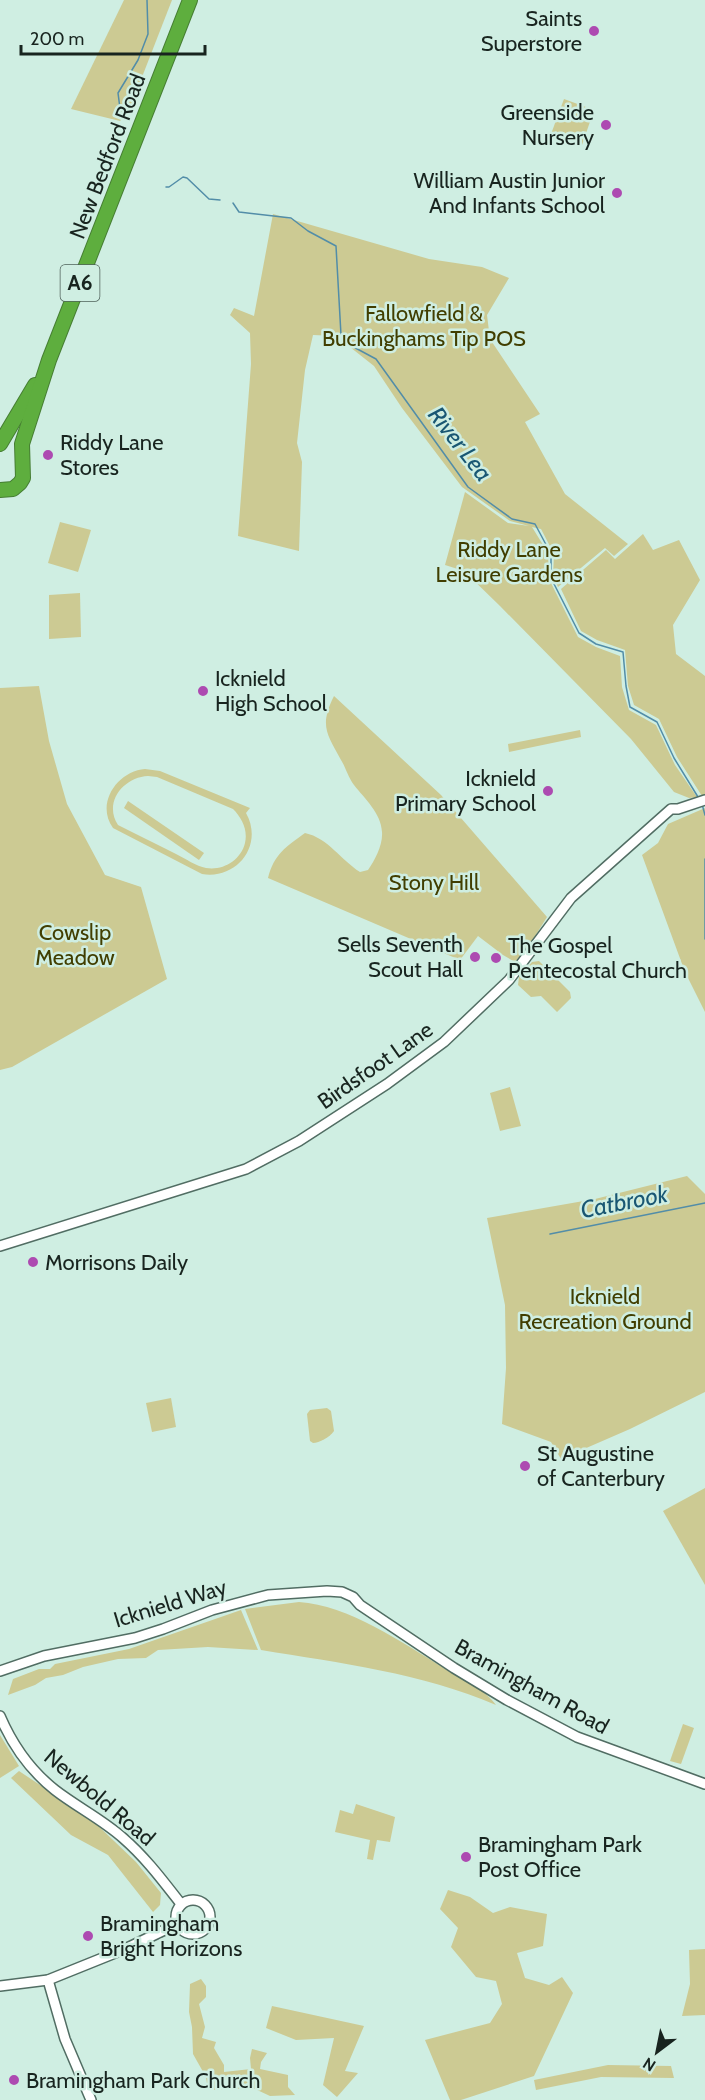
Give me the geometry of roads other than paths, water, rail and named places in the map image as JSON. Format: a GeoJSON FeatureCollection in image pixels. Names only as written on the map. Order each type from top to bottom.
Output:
{"type":"FeatureCollection","features":[{"type":"Feature","properties":{"kind":"highway","name":"New Bedford Road"},"geometry":{"type":"LineString","coordinates":[[22,463],[22,444],[49,360],[190,0]]}},
{"type":"Feature","properties":{"kind":"highway","name":"New Bedford Road"},"geometry":{"type":"LineString","coordinates":[[0,444],[49,360]]}},
{"type":"Feature","properties":{"kind":"highway"},"geometry":{"type":"LineString","coordinates":[[0,452],[15,454],[22,463]]}},
{"type":"Feature","properties":{"kind":"highway","name":"A6"},"geometry":{"type":"LineString","coordinates":[[0,503],[4,491],[17,487],[23,478],[22,463]]}},
{"type":"Feature","properties":{"kind":"street","name":"Birdsfoot Lane"},"geometry":{"type":"LineString","coordinates":[[0,1246],[225,1177],[246,1169],[299,1141],[387,1084],[444,1042],[510,980],[563,907],[577,893],[671,809],[701,801]]}},
{"type":"Feature","properties":{"kind":"street","name":"Icknield Way"},"geometry":{"type":"LineString","coordinates":[[0,1671],[44,1656],[135,1638],[212,1610],[268,1595],[327,1591],[345,1592],[353,1597]]}},
{"type":"Feature","properties":{"kind":"street","name":"Bramingham Road"},"geometry":{"type":"LineString","coordinates":[[353,1597],[360,1605],[507,1700],[596,1745],[705,1784]]}},
{"type":"Feature","properties":{"kind":"street","name":"Newbold Road"},"geometry":{"type":"LineString","coordinates":[[0,1716],[8,1735],[25,1759],[54,1789],[122,1836],[155,1870],[181,1904]]}},
{"type":"Feature","properties":{"kind":"street"},"geometry":{"type":"LineString","coordinates":[[190,1900],[200,1901],[208,1908],[210,1922],[204,1930],[195,1934],[184,1932],[177,1924],[176,1913],[181,1904],[190,1900]]}},
{"type":"Feature","properties":{"kind":"street"},"geometry":{"type":"LineString","coordinates":[[0,1986],[48,1980],[125,1949],[177,1924]]}},
{"type":"Feature","properties":{"kind":"street"},"geometry":{"type":"LineString","coordinates":[[48,1980],[65,2039],[91,2100]]}},
{"type":"Feature","properties":{"kind":"waterway","name":"River Lea"},"geometry":{"type":"LineString","coordinates":[[121,116],[118,93],[138,60],[148,34],[147,0]]}},
{"type":"Feature","properties":{"kind":"waterway","name":"River Lea"},"geometry":{"type":"LineString","coordinates":[[166,187],[183,177],[187,178],[209,199],[220,200]]}},
{"type":"Feature","properties":{"kind":"waterway","name":"River Lea"},"geometry":{"type":"LineString","coordinates":[[233,203],[239,212],[291,218],[308,231],[336,246],[341,335],[348,344],[376,359],[468,487],[512,519],[535,524],[551,554],[551,578],[579,633],[596,644],[623,652],[630,707],[657,722],[674,758],[698,797]]}},
{"type":"Feature","properties":{"kind":"waterway","name":"River Lea"},"geometry":{"type":"LineString","coordinates":[[702,804],[705,815]]}},
{"type":"Feature","properties":{"kind":"waterway","name":"River Lea"},"geometry":{"type":"LineString","coordinates":[[705,859],[705,939]]}},
{"type":"Feature","properties":{"kind":"waterway","name":"Catbrook"},"geometry":{"type":"LineString","coordinates":[[550,1234],[705,1203]]}},
{"type":"Feature","properties":{"kind":"place","name":"Saints Superstore"},"geometry":{"type":"Point","coordinates":[594,31]}},
{"type":"Feature","properties":{"kind":"place","name":"Greenside Nursery"},"geometry":{"type":"Point","coordinates":[606,125]}},
{"type":"Feature","properties":{"kind":"place","name":"William Austin Junior And Infants School"},"geometry":{"type":"Point","coordinates":[617,193]}},
{"type":"Feature","properties":{"kind":"place","name":"Riddy Lane Stores"},"geometry":{"type":"Point","coordinates":[48,455]}},
{"type":"Feature","properties":{"kind":"place","name":"Icknield High School"},"geometry":{"type":"Point","coordinates":[203,691]}},
{"type":"Feature","properties":{"kind":"place","name":"Icknield Primary School"},"geometry":{"type":"Point","coordinates":[548,791]}},
{"type":"Feature","properties":{"kind":"place","name":"Sells Seventh Scout Hall"},"geometry":{"type":"Point","coordinates":[475,957]}},
{"type":"Feature","properties":{"kind":"place","name":"The Gospel Pentecostal Church"},"geometry":{"type":"Point","coordinates":[496,958]}},
{"type":"Feature","properties":{"kind":"place","name":"Morrisons Daily"},"geometry":{"type":"Point","coordinates":[33,1262]}},
{"type":"Feature","properties":{"kind":"place","name":"St Augustine of Canterbury"},"geometry":{"type":"Point","coordinates":[525,1466]}},
{"type":"Feature","properties":{"kind":"place","name":"Bramingham Park Post Office"},"geometry":{"type":"Point","coordinates":[466,1857]}},
{"type":"Feature","properties":{"kind":"place","name":"Bramingham Bright Horizons"},"geometry":{"type":"Point","coordinates":[88,1936]}},
{"type":"Feature","properties":{"kind":"place","name":"Bramingham Park Church"},"geometry":{"type":"Point","coordinates":[14,2080]}},
{"type":"Feature","properties":{"kind":"park label","name":"Fallowfield & Buckinghams Tip POS"},"geometry":{"type":"Point","coordinates":[424,326]}},
{"type":"Feature","properties":{"kind":"park label","name":"Riddy Lane Leisure Gardens"},"geometry":{"type":"Point","coordinates":[509,562]}},
{"type":"Feature","properties":{"kind":"park label","name":"Stony Hill"},"geometry":{"type":"Point","coordinates":[434,882]}},
{"type":"Feature","properties":{"kind":"park label","name":"Cowslip Meadow"},"geometry":{"type":"Point","coordinates":[75,944]}},
{"type":"Feature","properties":{"kind":"park label","name":"Icknield Recreation Ground"},"geometry":{"type":"Point","coordinates":[605,1308]}}]}
